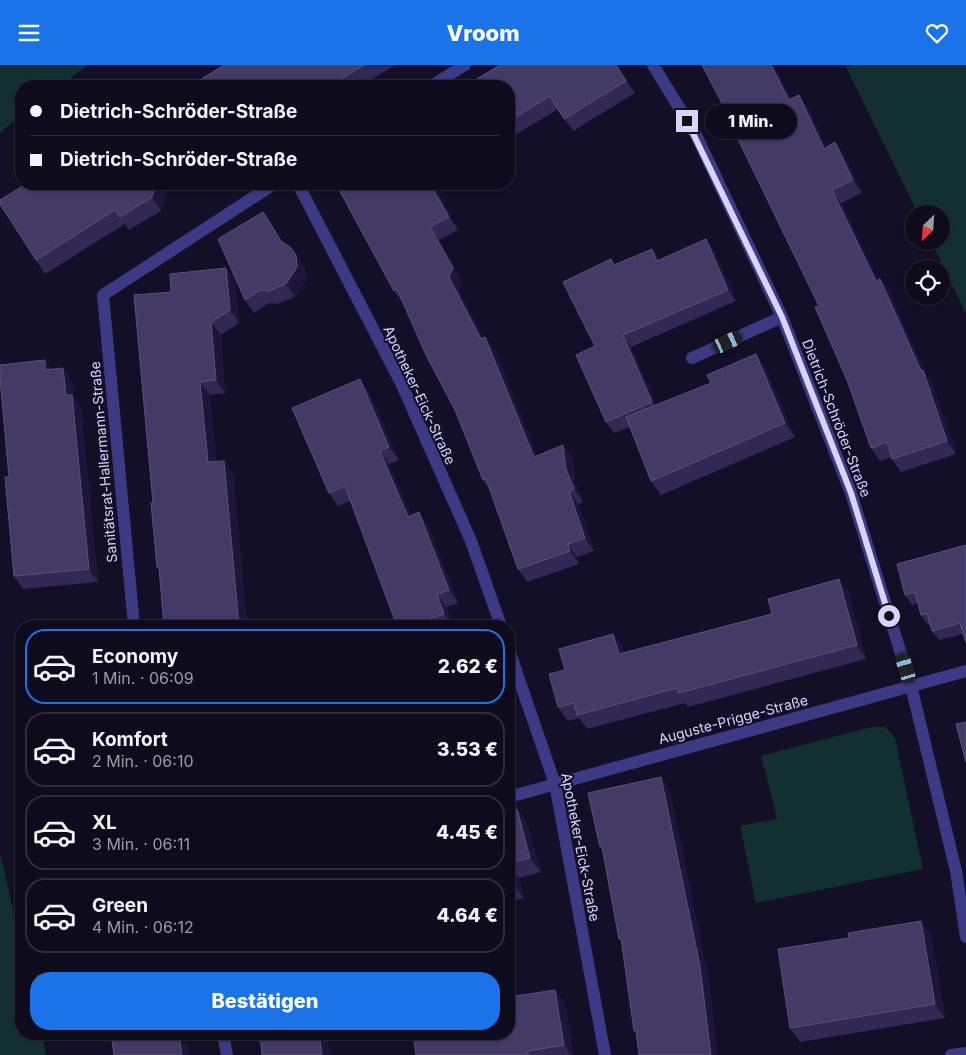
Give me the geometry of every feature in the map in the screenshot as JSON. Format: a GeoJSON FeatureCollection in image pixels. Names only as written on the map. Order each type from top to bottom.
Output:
{"type":"FeatureCollection","features":[{"type":"Feature","properties":{"kind":"street"},"geometry":{"type":"LineString","coordinates":[[441,80],[465,65]]}},
{"type":"Feature","properties":{"kind":"street","name":"Dietrich-Schröder-Straße"},"geometry":{"type":"LineString","coordinates":[[653,65],[696,135],[782,317],[851,493],[911,686],[956,871],[966,937]]}},
{"type":"Feature","properties":{"kind":"street","name":"Sanitätsrat-Hallermann-Straße"},"geometry":{"type":"LineString","coordinates":[[133,620],[102,295],[265,190]]}},
{"type":"Feature","properties":{"kind":"street","name":"Apotheker-Eick-Straße"},"geometry":{"type":"LineString","coordinates":[[301,190],[402,385],[471,541],[499,620]]}},
{"type":"Feature","properties":{"kind":"street"},"geometry":{"type":"LineString","coordinates":[[692,358],[782,317]]}},
{"type":"Feature","properties":{"kind":"street","name":"Apotheker-Eick-Straße"},"geometry":{"type":"LineString","coordinates":[[515,667],[555,784],[605,1055]]}},
{"type":"Feature","properties":{"kind":"street","name":"Auguste-Prigge-Straße"},"geometry":{"type":"LineString","coordinates":[[515,795],[966,671]]}},
{"type":"Feature","properties":{"kind":"street"},"geometry":{"type":"LineString","coordinates":[[225,1040],[227,1055]]}},
{"type":"Feature","properties":{"kind":"street"},"geometry":{"type":"LineString","coordinates":[[952,1055],[966,1053]]}},
{"type":"Feature","properties":{"kind":"green space"},"geometry":{"type":"Polygon","coordinates":[[[0,65],[88,65],[68,80],[15,80],[15,120],[0,133],[0,65]]]}},
{"type":"Feature","properties":{"kind":"green space"},"geometry":{"type":"Polygon","coordinates":[[[845,65],[966,65],[966,314],[950,281],[950,260],[940,260],[935,250],[950,250],[950,205],[914,205],[845,65]]]}},
{"type":"Feature","properties":{"kind":"green space"},"geometry":{"type":"Polygon","coordinates":[[[871,727],[886,727],[895,738],[923,869],[756,903],[740,826],[777,819],[761,756],[871,727]]]}},
{"type":"Feature","properties":{"kind":"green space"},"geometry":{"type":"Polygon","coordinates":[[[0,852],[15,918],[15,1040],[43,1040],[46,1055],[0,1055],[0,852]]]}},
{"type":"Feature","properties":{"kind":"building"},"geometry":{"type":"Polygon","coordinates":[[[224,65],[364,65],[340,80],[200,80],[224,65]]]}},
{"type":"Feature","properties":{"kind":"building"},"geometry":{"type":"Polygon","coordinates":[[[500,65],[616,65],[626,81],[564,119],[550,96],[515,117],[515,80],[475,80],[500,65]]]}},
{"type":"Feature","properties":{"kind":"building"},"geometry":{"type":"Polygon","coordinates":[[[702,65],[771,65],[789,100],[799,95],[824,149],[835,142],[853,180],[832,190],[876,281],[880,279],[921,371],[923,370],[947,441],[892,459],[887,442],[871,448],[847,380],[815,307],[819,306],[733,129],[735,128],[702,65]]]}},
{"type":"Feature","properties":{"kind":"building"},"geometry":{"type":"Polygon","coordinates":[[[16,190],[154,190],[152,197],[120,217],[115,210],[36,260],[0,204],[0,200],[16,190]]]}},
{"type":"Feature","properties":{"kind":"building"},"geometry":{"type":"Polygon","coordinates":[[[339,190],[433,190],[449,217],[430,227],[453,268],[449,277],[481,339],[485,337],[534,457],[563,445],[566,469],[574,489],[569,491],[585,538],[568,544],[570,551],[518,569],[486,479],[483,480],[455,410],[426,355],[397,289],[394,291],[339,190]]]}},
{"type":"Feature","properties":{"kind":"building"},"geometry":{"type":"Polygon","coordinates":[[[263,212],[281,241],[290,247],[296,255],[297,267],[286,284],[268,291],[260,290],[245,300],[218,239],[263,212]]]}},
{"type":"Feature","properties":{"kind":"building"},"geometry":{"type":"Polygon","coordinates":[[[706,239],[728,290],[623,335],[652,402],[606,422],[576,355],[595,346],[563,282],[611,259],[614,265],[652,249],[657,261],[706,239]]]}},
{"type":"Feature","properties":{"kind":"building"},"geometry":{"type":"Polygon","coordinates":[[[226,268],[230,310],[211,322],[216,380],[200,382],[208,462],[224,461],[238,620],[163,620],[151,503],[153,503],[134,295],[171,292],[170,274],[226,268]]]}},
{"type":"Feature","properties":{"kind":"building"},"geometry":{"type":"Polygon","coordinates":[[[756,354],[785,423],[651,481],[626,417],[711,383],[707,375],[756,354]]]}},
{"type":"Feature","properties":{"kind":"building"},"geometry":{"type":"Polygon","coordinates":[[[45,360],[45,370],[63,368],[66,395],[72,395],[89,569],[14,576],[5,477],[9,477],[0,365],[45,360]]]}},
{"type":"Feature","properties":{"kind":"building"},"geometry":{"type":"Polygon","coordinates":[[[360,379],[389,447],[380,451],[408,517],[419,512],[449,590],[437,594],[444,614],[427,620],[395,620],[345,486],[329,493],[292,408],[360,379]]]}},
{"type":"Feature","properties":{"kind":"building"},"geometry":{"type":"Polygon","coordinates":[[[966,545],[966,643],[960,623],[932,631],[927,613],[921,615],[915,592],[905,595],[897,564],[966,545]]]}},
{"type":"Feature","properties":{"kind":"building"},"geometry":{"type":"Polygon","coordinates":[[[839,579],[857,645],[679,693],[677,688],[577,715],[574,703],[558,707],[549,674],[565,670],[559,649],[613,634],[619,654],[772,614],[768,599],[839,579]]]}},
{"type":"Feature","properties":{"kind":"building"},"geometry":{"type":"Polygon","coordinates":[[[966,722],[966,762],[956,724],[966,722]]]}},
{"type":"Feature","properties":{"kind":"building"},"geometry":{"type":"Polygon","coordinates":[[[661,777],[700,966],[711,1055],[639,1055],[621,938],[619,939],[602,847],[600,847],[588,793],[661,777]]]}},
{"type":"Feature","properties":{"kind":"building"},"geometry":{"type":"Polygon","coordinates":[[[517,809],[530,858],[515,862],[515,810],[517,809]]]}},
{"type":"Feature","properties":{"kind":"building"},"geometry":{"type":"Polygon","coordinates":[[[921,921],[935,1004],[790,1028],[778,949],[849,938],[848,933],[921,921]]]}},
{"type":"Feature","properties":{"kind":"building"},"geometry":{"type":"Polygon","coordinates":[[[555,990],[564,1045],[528,1051],[528,1055],[416,1055],[414,1040],[515,1040],[515,996],[555,990]]]}},
{"type":"Feature","properties":{"kind":"building"},"geometry":{"type":"Polygon","coordinates":[[[112,1040],[180,1040],[182,1055],[114,1055],[112,1040]]]}},
{"type":"Feature","properties":{"kind":"building"},"geometry":{"type":"Polygon","coordinates":[[[261,1040],[320,1040],[322,1055],[262,1055],[261,1040]]]}},
{"type":"Feature","properties":{"kind":"route"},"geometry":{"type":"LineString","coordinates":[[687,121],[696,135],[782,317],[851,493],[889,616]]}}]}
